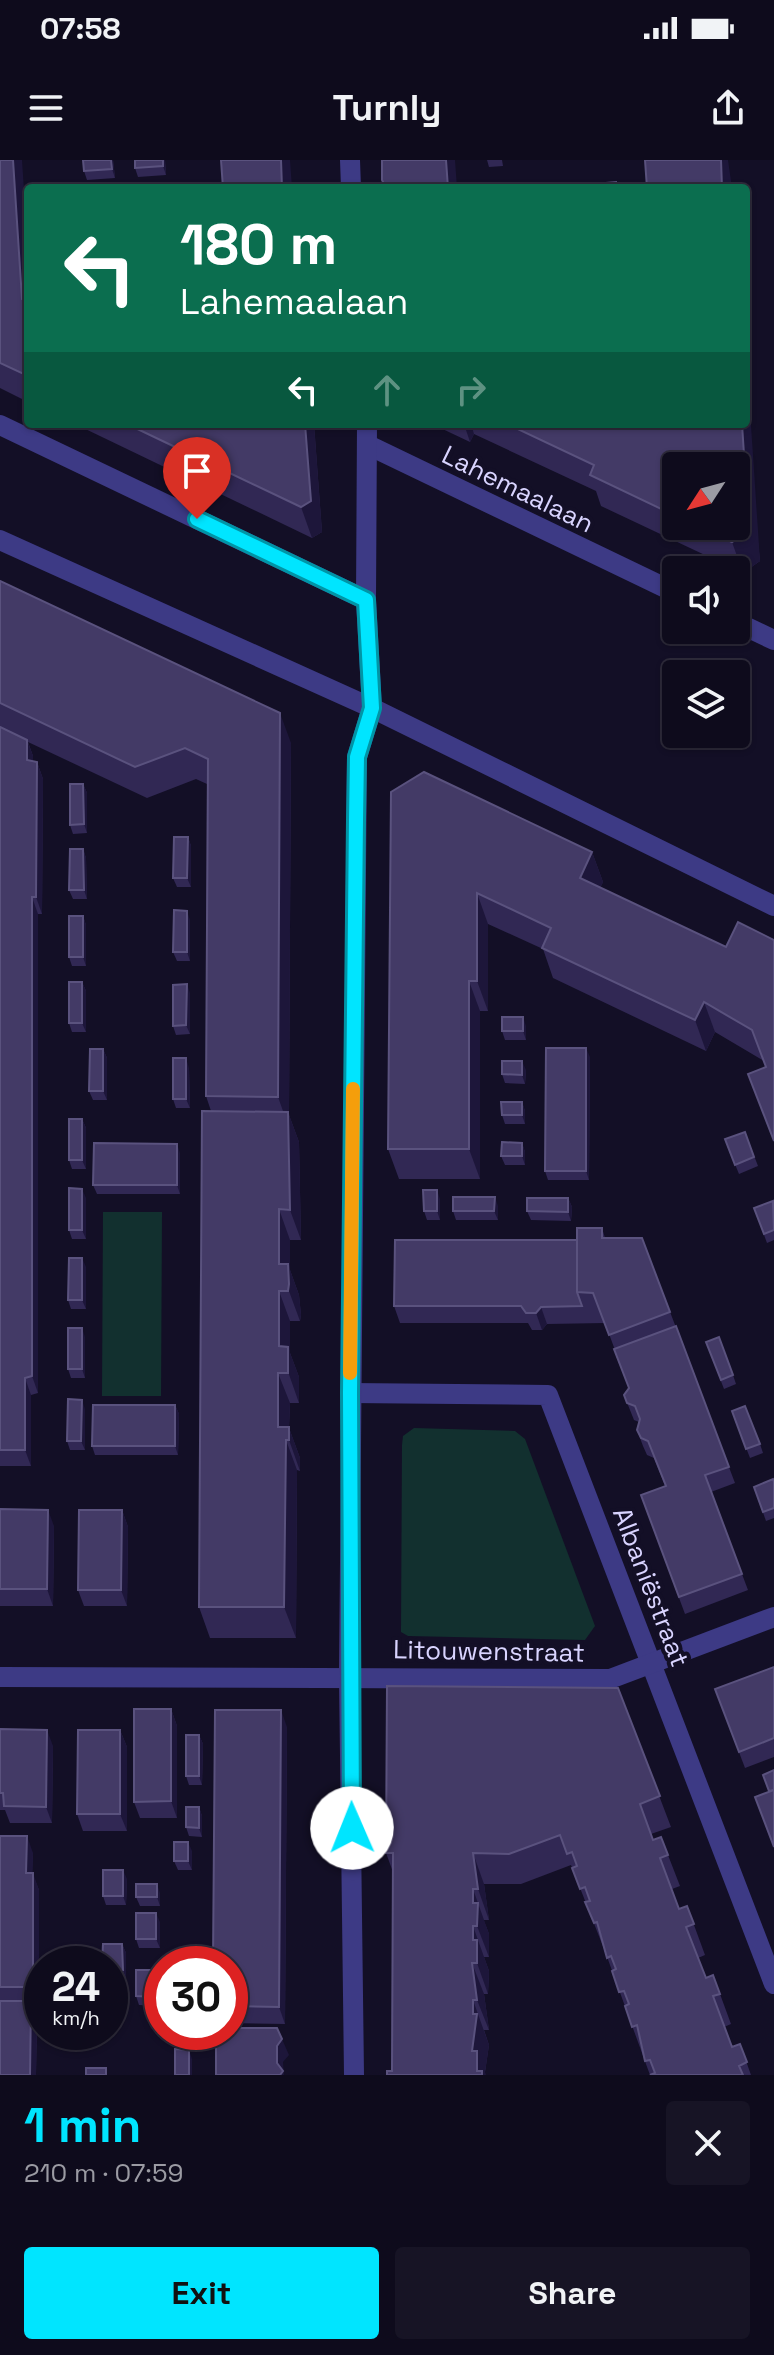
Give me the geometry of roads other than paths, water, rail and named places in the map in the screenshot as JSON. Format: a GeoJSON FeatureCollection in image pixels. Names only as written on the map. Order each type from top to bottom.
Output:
{"type":"FeatureCollection","features":[{"type":"Feature","properties":{"kind":"street"},"geometry":{"type":"LineString","coordinates":[[350,160],[351,184]]}},
{"type":"Feature","properties":{"kind":"street"},"geometry":{"type":"LineString","coordinates":[[0,425],[366,600]]}},
{"type":"Feature","properties":{"kind":"street"},"geometry":{"type":"LineString","coordinates":[[354,2075],[349,1676],[350,1393],[357,757],[372,708],[366,600],[367,428]]}},
{"type":"Feature","properties":{"kind":"street","name":"Lahemaalaan"},"geometry":{"type":"LineString","coordinates":[[368,445],[662,586]]}},
{"type":"Feature","properties":{"kind":"street"},"geometry":{"type":"LineString","coordinates":[[0,540],[372,708],[774,906]]}},
{"type":"Feature","properties":{"kind":"street"},"geometry":{"type":"LineString","coordinates":[[750,629],[774,640]]}},
{"type":"Feature","properties":{"kind":"street","name":"Albaniëstraat"},"geometry":{"type":"LineString","coordinates":[[350,1393],[548,1395],[774,1984]]}},
{"type":"Feature","properties":{"kind":"street","name":"Litouwenstraat"},"geometry":{"type":"LineString","coordinates":[[0,1677],[610,1679],[774,1617]]}}]}
